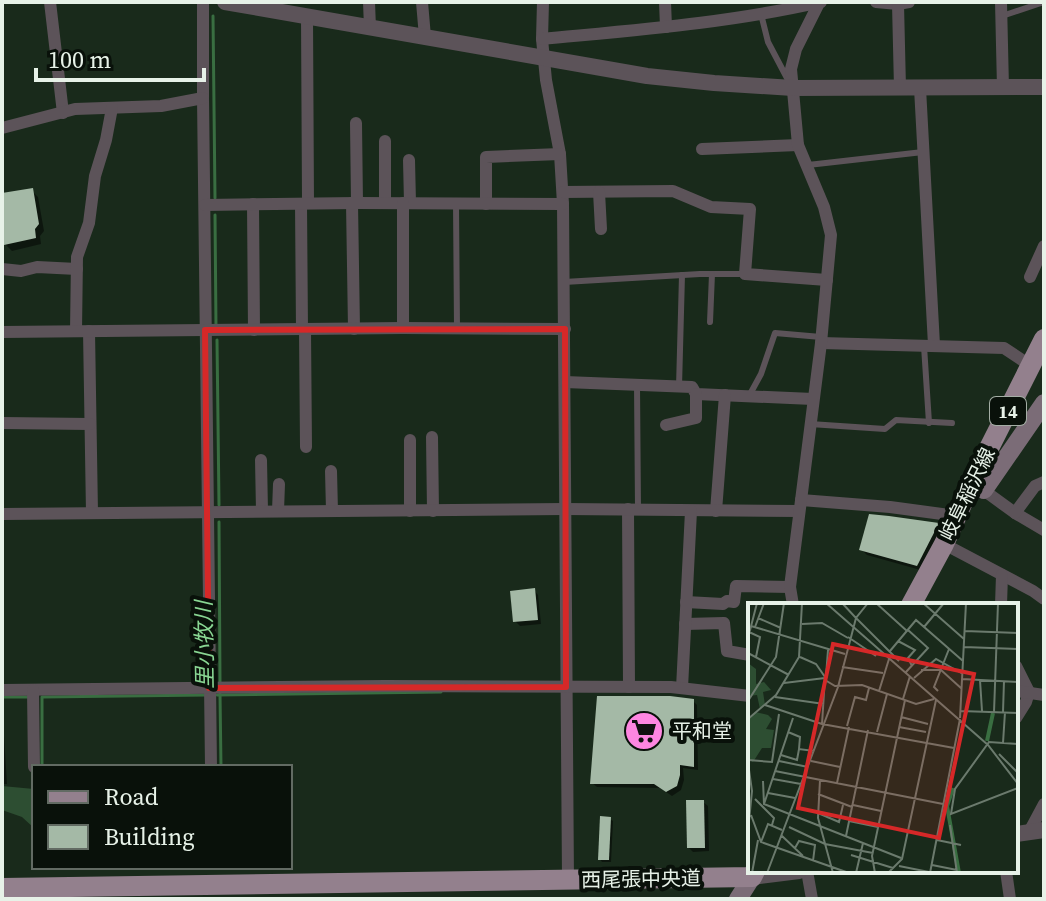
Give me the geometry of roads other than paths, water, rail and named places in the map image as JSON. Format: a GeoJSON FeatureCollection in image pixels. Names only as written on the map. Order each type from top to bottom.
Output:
{"type":"FeatureCollection","features":[{"type":"Feature","properties":{"kind":"main road","name":"岐阜稲沢線"},"geometry":{"type":"LineString","coordinates":[[912,603],[957,516],[978,486],[1044,339]]}},
{"type":"Feature","properties":{"kind":"main road"},"geometry":{"type":"LineString","coordinates":[[978,486],[1044,403]]}},
{"type":"Feature","properties":{"kind":"main road"},"geometry":{"type":"LineString","coordinates":[[738,899],[753,874]]}},
{"type":"Feature","properties":{"kind":"main road","name":"西尾張中央道"},"geometry":{"type":"LineString","coordinates":[[2,888],[213,880],[260,891],[367,891],[753,874]]}},
{"type":"Feature","properties":{"kind":"street"},"geometry":{"type":"LineString","coordinates":[[50,2],[63,113]]}},
{"type":"Feature","properties":{"kind":"street"},"geometry":{"type":"LineString","coordinates":[[203,2],[208,511],[217,688],[211,765]]}},
{"type":"Feature","properties":{"kind":"street"},"geometry":{"type":"LineString","coordinates":[[225,2],[261,5],[307,17],[647,76],[714,83],[793,88],[1044,87]]}},
{"type":"Feature","properties":{"kind":"street"},"geometry":{"type":"LineString","coordinates":[[369,2],[370,28]]}},
{"type":"Feature","properties":{"kind":"street"},"geometry":{"type":"LineString","coordinates":[[422,2],[425,37]]}},
{"type":"Feature","properties":{"kind":"street"},"geometry":{"type":"LineString","coordinates":[[543,2],[542,39],[560,154],[563,198],[568,880]]}},
{"type":"Feature","properties":{"kind":"street"},"geometry":{"type":"LineString","coordinates":[[665,2],[666,27]]}},
{"type":"Feature","properties":{"kind":"street"},"geometry":{"type":"LineString","coordinates":[[542,39],[666,27],[820,2]]}},
{"type":"Feature","properties":{"kind":"street"},"geometry":{"type":"LineString","coordinates":[[793,603],[790,587],[831,235],[824,207],[798,145],[791,69],[796,49],[820,2]]}},
{"type":"Feature","properties":{"kind":"street"},"geometry":{"type":"LineString","coordinates":[[876,2],[903,3],[899,31],[900,88]]}},
{"type":"Feature","properties":{"kind":"street"},"geometry":{"type":"LineString","coordinates":[[1001,2],[1003,88]]}},
{"type":"Feature","properties":{"kind":"street"},"geometry":{"type":"LineString","coordinates":[[306,447],[303,330],[307,17]]}},
{"type":"Feature","properties":{"kind":"street"},"geometry":{"type":"LineString","coordinates":[[899,31],[913,31]]}},
{"type":"Feature","properties":{"kind":"street"},"geometry":{"type":"LineString","coordinates":[[920,88],[929,345]]}},
{"type":"Feature","properties":{"kind":"street"},"geometry":{"type":"LineString","coordinates":[[2,128],[75,109],[161,106],[203,98]]}},
{"type":"Feature","properties":{"kind":"street"},"geometry":{"type":"LineString","coordinates":[[92,513],[90,424],[77,257],[89,223],[95,176],[112,108]]}},
{"type":"Feature","properties":{"kind":"street"},"geometry":{"type":"LineString","coordinates":[[354,329],[356,123]]}},
{"type":"Feature","properties":{"kind":"street"},"geometry":{"type":"LineString","coordinates":[[385,141],[385,203]]}},
{"type":"Feature","properties":{"kind":"street"},"geometry":{"type":"LineString","coordinates":[[702,149],[798,145]]}},
{"type":"Feature","properties":{"kind":"street"},"geometry":{"type":"LineString","coordinates":[[486,204],[486,157],[560,154]]}},
{"type":"Feature","properties":{"kind":"street"},"geometry":{"type":"LineString","coordinates":[[403,328],[409,160]]}},
{"type":"Feature","properties":{"kind":"street"},"geometry":{"type":"LineString","coordinates":[[205,205],[486,204],[599,192],[673,191],[711,207],[750,209],[745,274],[827,280]]}},
{"type":"Feature","properties":{"kind":"street"},"geometry":{"type":"LineString","coordinates":[[599,192],[601,229]]}},
{"type":"Feature","properties":{"kind":"street"},"geometry":{"type":"LineString","coordinates":[[253,204],[254,330]]}},
{"type":"Feature","properties":{"kind":"street"},"geometry":{"type":"LineString","coordinates":[[1030,277],[1044,246]]}},
{"type":"Feature","properties":{"kind":"street"},"geometry":{"type":"LineString","coordinates":[[2,269],[77,269]]}},
{"type":"Feature","properties":{"kind":"street"},"geometry":{"type":"LineString","coordinates":[[2,332],[565,329]]}},
{"type":"Feature","properties":{"kind":"street"},"geometry":{"type":"LineString","coordinates":[[821,340],[1004,348],[1031,366]]}},
{"type":"Feature","properties":{"kind":"street"},"geometry":{"type":"LineString","coordinates":[[565,382],[692,387],[696,394],[696,418],[666,425]]}},
{"type":"Feature","properties":{"kind":"street"},"geometry":{"type":"LineString","coordinates":[[696,394],[813,399]]}},
{"type":"Feature","properties":{"kind":"street"},"geometry":{"type":"LineString","coordinates":[[716,511],[725,395]]}},
{"type":"Feature","properties":{"kind":"street"},"geometry":{"type":"LineString","coordinates":[[2,423],[90,424]]}},
{"type":"Feature","properties":{"kind":"street"},"geometry":{"type":"LineString","coordinates":[[432,437],[433,511]]}},
{"type":"Feature","properties":{"kind":"street"},"geometry":{"type":"LineString","coordinates":[[410,440],[410,511]]}},
{"type":"Feature","properties":{"kind":"street"},"geometry":{"type":"LineString","coordinates":[[261,460],[262,511]]}},
{"type":"Feature","properties":{"kind":"street"},"geometry":{"type":"LineString","coordinates":[[331,471],[332,511]]}},
{"type":"Feature","properties":{"kind":"street"},"geometry":{"type":"LineString","coordinates":[[1015,513],[1035,486],[1044,482]]}},
{"type":"Feature","properties":{"kind":"street"},"geometry":{"type":"LineString","coordinates":[[278,511],[279,484]]}},
{"type":"Feature","properties":{"kind":"street"},"geometry":{"type":"LineString","coordinates":[[978,486],[1044,530]]}},
{"type":"Feature","properties":{"kind":"street"},"geometry":{"type":"LineString","coordinates":[[2,514],[565,509],[716,511],[800,506],[890,507],[957,516]]}},
{"type":"Feature","properties":{"kind":"street"},"geometry":{"type":"LineString","coordinates":[[629,687],[633,510]]}},
{"type":"Feature","properties":{"kind":"street"},"geometry":{"type":"LineString","coordinates":[[682,688],[691,511]]}},
{"type":"Feature","properties":{"kind":"street"},"geometry":{"type":"LineString","coordinates":[[944,544],[1044,599]]}},
{"type":"Feature","properties":{"kind":"street"},"geometry":{"type":"LineString","coordinates":[[1001,603],[1002,575]]}},
{"type":"Feature","properties":{"kind":"street"},"geometry":{"type":"LineString","coordinates":[[686,602],[734,602],[736,586],[790,587]]}},
{"type":"Feature","properties":{"kind":"street"},"geometry":{"type":"LineString","coordinates":[[685,624],[724,623],[727,651],[748,655]]}},
{"type":"Feature","properties":{"kind":"street"},"geometry":{"type":"LineString","coordinates":[[2,690],[629,687],[682,688],[748,696]]}},
{"type":"Feature","properties":{"kind":"street"},"geometry":{"type":"LineString","coordinates":[[33,690],[34,765]]}},
{"type":"Feature","properties":{"kind":"street"},"geometry":{"type":"LineString","coordinates":[[1018,715],[1026,702],[1022,692],[1044,695]]}},
{"type":"Feature","properties":{"kind":"street"},"geometry":{"type":"LineString","coordinates":[[1030,832],[1044,804]]}},
{"type":"Feature","properties":{"kind":"street"},"geometry":{"type":"LineString","coordinates":[[807,873],[812,899]]}},
{"type":"Feature","properties":{"kind":"street"},"geometry":{"type":"LineString","coordinates":[[1006,873],[1010,899]]}},
{"type":"Feature","properties":{"kind":"lane"},"geometry":{"type":"LineString","coordinates":[[1002,16],[1044,2]]}},
{"type":"Feature","properties":{"kind":"lane"},"geometry":{"type":"LineString","coordinates":[[764,9],[768,42],[793,88]]}},
{"type":"Feature","properties":{"kind":"lane"},"geometry":{"type":"LineString","coordinates":[[805,165],[923,152]]}},
{"type":"Feature","properties":{"kind":"lane"},"geometry":{"type":"LineString","coordinates":[[456,203],[457,329]]}},
{"type":"Feature","properties":{"kind":"lane"},"geometry":{"type":"LineString","coordinates":[[710,322],[712,274]]}},
{"type":"Feature","properties":{"kind":"lane"},"geometry":{"type":"LineString","coordinates":[[564,282],[745,274]]}},
{"type":"Feature","properties":{"kind":"lane"},"geometry":{"type":"LineString","coordinates":[[679,387],[682,275]]}},
{"type":"Feature","properties":{"kind":"lane"},"geometry":{"type":"LineString","coordinates":[[749,396],[761,374],[775,333],[821,340]]}},
{"type":"Feature","properties":{"kind":"lane"},"geometry":{"type":"LineString","coordinates":[[929,345],[929,423]]}},
{"type":"Feature","properties":{"kind":"lane"},"geometry":{"type":"LineString","coordinates":[[633,510],[637,385]]}},
{"type":"Feature","properties":{"kind":"lane"},"geometry":{"type":"LineString","coordinates":[[810,424],[885,429],[896,420],[952,423]]}},
{"type":"Feature","properties":{"kind":"waterway","name":"里小牧川"},"geometry":{"type":"LineString","coordinates":[[213,16],[215,198]]}},
{"type":"Feature","properties":{"kind":"waterway","name":"里小牧川"},"geometry":{"type":"LineString","coordinates":[[215,215],[216,327]]}},
{"type":"Feature","properties":{"kind":"waterway","name":"里小牧川"},"geometry":{"type":"LineString","coordinates":[[217,340],[219,505]]}},
{"type":"Feature","properties":{"kind":"waterway","name":"里小牧川"},"geometry":{"type":"LineString","coordinates":[[219,522],[220,682]]}},
{"type":"Feature","properties":{"kind":"waterway"},"geometry":{"type":"LineString","coordinates":[[217,695],[441,692]]}},
{"type":"Feature","properties":{"kind":"waterway","name":"里小牧川"},"geometry":{"type":"LineString","coordinates":[[220,694],[221,765]]}},
{"type":"Feature","properties":{"kind":"waterway"},"geometry":{"type":"LineString","coordinates":[[42,765],[42,697],[207,695]]}},
{"type":"Feature","properties":{"kind":"waterway"},"geometry":{"type":"LineString","coordinates":[[2,697],[30,697]]}},
{"type":"Feature","properties":{"kind":"place","name":"平和堂"},"geometry":{"type":"Point","coordinates":[644,731]}}]}
